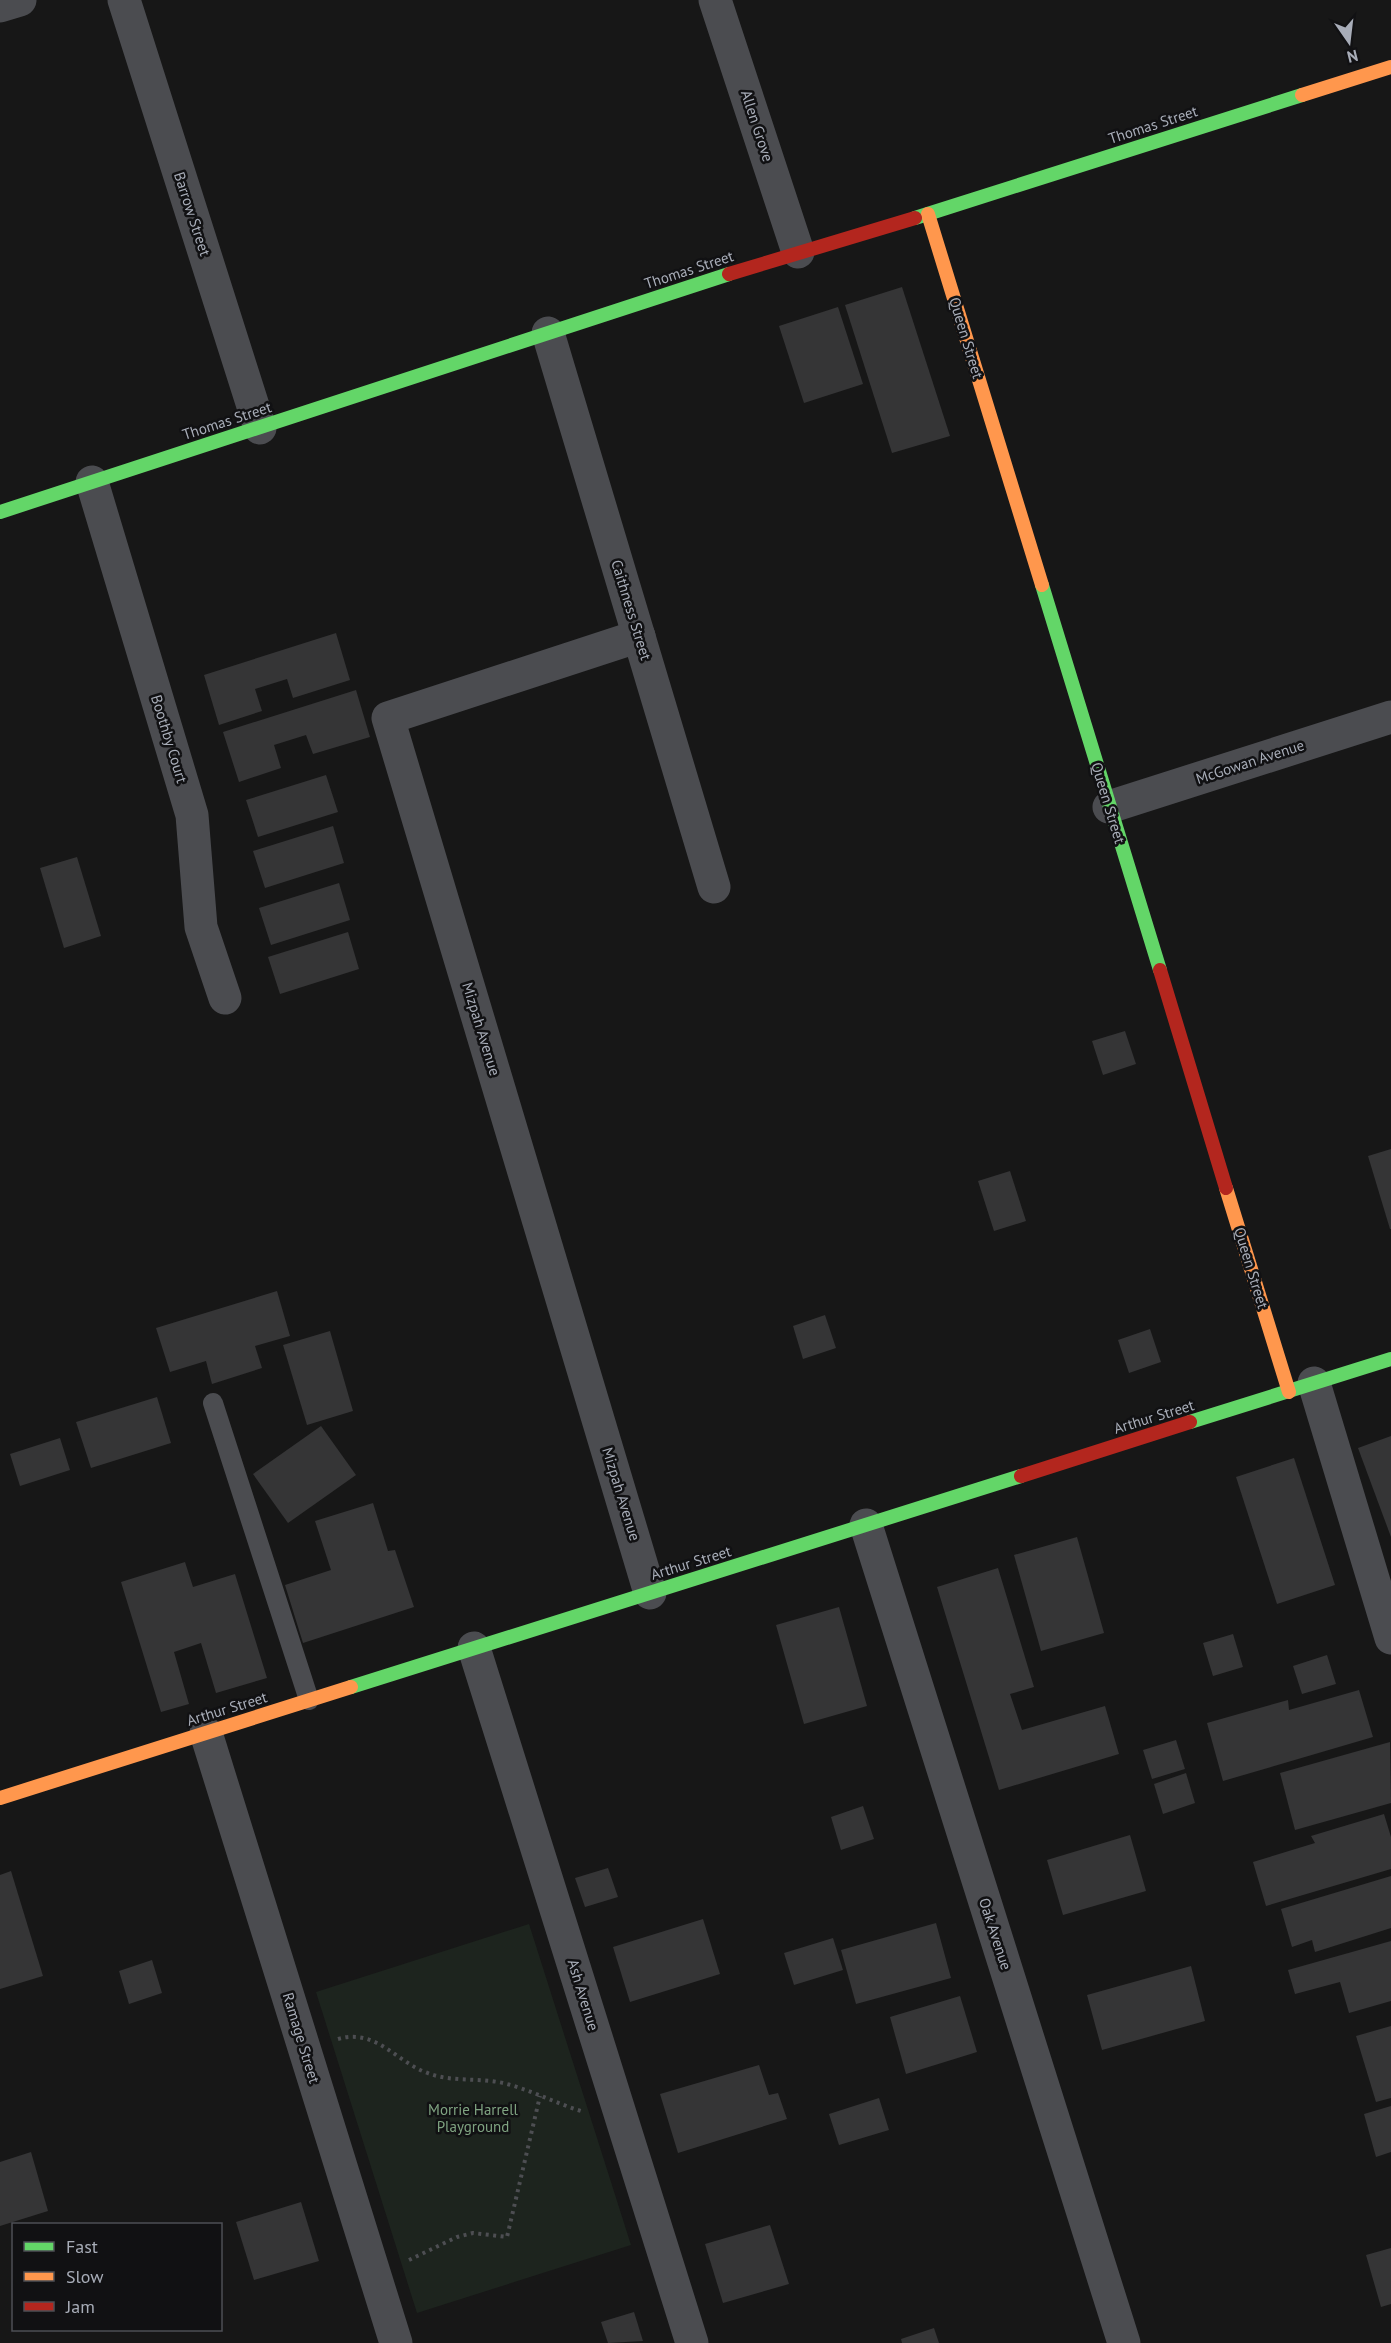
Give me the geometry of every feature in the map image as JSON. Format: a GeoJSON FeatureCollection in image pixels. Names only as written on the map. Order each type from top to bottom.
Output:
{"type":"FeatureCollection","features":[{"type":"Feature","properties":{"kind":"street"},"geometry":{"type":"LineString","coordinates":[[0,6],[20,0]]}},
{"type":"Feature","properties":{"kind":"street","name":"Barrow Street"},"geometry":{"type":"LineString","coordinates":[[124,0],[260,428]]}},
{"type":"Feature","properties":{"kind":"street","name":"Allen Grove"},"geometry":{"type":"LineString","coordinates":[[715,0],[798,252]]}},
{"type":"Feature","properties":{"kind":"street","name":"Thomas Street"},"geometry":{"type":"LineString","coordinates":[[0,512],[798,252],[928,214],[1391,67]]}},
{"type":"Feature","properties":{"kind":"street","name":"Queen Street"},"geometry":{"type":"LineString","coordinates":[[928,214],[1109,807],[1302,1388],[1391,1638]]}},
{"type":"Feature","properties":{"kind":"street","name":"Caithness Street"},"geometry":{"type":"LineString","coordinates":[[548,333],[714,886]]}},
{"type":"Feature","properties":{"kind":"street","name":"Boothby Court"},"geometry":{"type":"LineString","coordinates":[[92,482],[192,815],[201,927],[225,998]]}},
{"type":"Feature","properties":{"kind":"street","name":"Mizpah Avenue"},"geometry":{"type":"LineString","coordinates":[[639,636],[388,718],[650,1593]]}},
{"type":"Feature","properties":{"kind":"street","name":"McGowan Avenue"},"geometry":{"type":"LineString","coordinates":[[1109,807],[1391,717]]}},
{"type":"Feature","properties":{"kind":"street","name":"Arthur Street"},"geometry":{"type":"LineString","coordinates":[[0,1798],[1391,1359]]}},
{"type":"Feature","properties":{"kind":"street","name":"Oak Avenue"},"geometry":{"type":"LineString","coordinates":[[866,1525],[1124,2343]]}},
{"type":"Feature","properties":{"kind":"street","name":"Ash Avenue"},"geometry":{"type":"LineString","coordinates":[[474,1648],[692,2343]]}},
{"type":"Feature","properties":{"kind":"street","name":"Ramage Street"},"geometry":{"type":"LineString","coordinates":[[206,1733],[396,2343]]}},
{"type":"Feature","properties":{"kind":"lane"},"geometry":{"type":"LineString","coordinates":[[213,1403],[309,1700]]}},
{"type":"Feature","properties":{"kind":"path"},"geometry":{"type":"LineString","coordinates":[[305,2050],[347,2036],[376,2042],[422,2071],[447,2080],[501,2082],[582,2111],[616,2101]]}},
{"type":"Feature","properties":{"kind":"path"},"geometry":{"type":"LineString","coordinates":[[374,2271],[421,2257],[457,2237],[473,2233],[507,2237],[540,2096]]}},
{"type":"Feature","properties":{"kind":"green space","name":"Morrie Harrell Playground"},"geometry":{"type":"Polygon","coordinates":[[[529,1924],[631,2245],[417,2313],[316,1992],[529,1924]]]}},
{"type":"Feature","properties":{"kind":"building"},"geometry":{"type":"Polygon","coordinates":[[[902,287],[950,436],[892,453],[845,305],[902,287]]]}},
{"type":"Feature","properties":{"kind":"building"},"geometry":{"type":"Polygon","coordinates":[[[838,307],[863,384],[804,403],[779,326],[838,307]]]}},
{"type":"Feature","properties":{"kind":"building"},"geometry":{"type":"Polygon","coordinates":[[[336,633],[350,680],[293,698],[287,679],[255,689],[262,711],[219,725],[204,675],[336,633]]]}},
{"type":"Feature","properties":{"kind":"building"},"geometry":{"type":"Polygon","coordinates":[[[356,690],[370,737],[313,754],[306,735],[274,745],[281,768],[239,782],[223,732],[356,690]]]}},
{"type":"Feature","properties":{"kind":"building"},"geometry":{"type":"Polygon","coordinates":[[[326,775],[338,812],[258,837],[246,800],[326,775]]]}},
{"type":"Feature","properties":{"kind":"building"},"geometry":{"type":"Polygon","coordinates":[[[333,826],[344,863],[265,888],[253,851],[333,826]]]}},
{"type":"Feature","properties":{"kind":"building"},"geometry":{"type":"Polygon","coordinates":[[[77,857],[101,936],[64,948],[40,868],[77,857]]]}},
{"type":"Feature","properties":{"kind":"building"},"geometry":{"type":"Polygon","coordinates":[[[339,883],[350,920],[271,945],[259,908],[339,883]]]}},
{"type":"Feature","properties":{"kind":"building"},"geometry":{"type":"Polygon","coordinates":[[[348,932],[359,969],[280,994],[268,957],[348,932]]]}},
{"type":"Feature","properties":{"kind":"building"},"geometry":{"type":"Polygon","coordinates":[[[1125,1031],[1136,1064],[1103,1075],[1092,1041],[1125,1031]]]}},
{"type":"Feature","properties":{"kind":"building"},"geometry":{"type":"Polygon","coordinates":[[[1391,1149],[1391,1229],[1390,1229],[1368,1156],[1391,1149]]]}},
{"type":"Feature","properties":{"kind":"building"},"geometry":{"type":"Polygon","coordinates":[[[1010,1171],[1026,1221],[994,1231],[978,1181],[1010,1171]]]}},
{"type":"Feature","properties":{"kind":"building"},"geometry":{"type":"Polygon","coordinates":[[[277,1291],[290,1336],[255,1346],[262,1368],[212,1384],[206,1361],[170,1372],[156,1328],[277,1291]]]}},
{"type":"Feature","properties":{"kind":"building"},"geometry":{"type":"Polygon","coordinates":[[[825,1315],[836,1348],[803,1359],[793,1326],[825,1315]]]}},
{"type":"Feature","properties":{"kind":"building"},"geometry":{"type":"Polygon","coordinates":[[[1150,1329],[1161,1362],[1129,1373],[1118,1340],[1150,1329]]]}},
{"type":"Feature","properties":{"kind":"building"},"geometry":{"type":"Polygon","coordinates":[[[330,1331],[353,1411],[307,1425],[283,1345],[330,1331]]]}},
{"type":"Feature","properties":{"kind":"building"},"geometry":{"type":"Polygon","coordinates":[[[157,1397],[171,1443],[91,1468],[76,1422],[157,1397]]]}},
{"type":"Feature","properties":{"kind":"building"},"geometry":{"type":"Polygon","coordinates":[[[321,1426],[356,1475],[288,1523],[253,1474],[321,1426]]]}},
{"type":"Feature","properties":{"kind":"building"},"geometry":{"type":"Polygon","coordinates":[[[1391,1436],[1391,1537],[1358,1448],[1391,1436]]]}},
{"type":"Feature","properties":{"kind":"building"},"geometry":{"type":"Polygon","coordinates":[[[60,1438],[70,1470],[20,1486],[10,1454],[60,1438]]]}},
{"type":"Feature","properties":{"kind":"building"},"geometry":{"type":"Polygon","coordinates":[[[1294,1458],[1335,1585],[1277,1604],[1236,1477],[1294,1458]]]}},
{"type":"Feature","properties":{"kind":"building"},"geometry":{"type":"Polygon","coordinates":[[[373,1503],[388,1551],[395,1550],[414,1607],[303,1643],[285,1585],[331,1570],[315,1521],[373,1503]]]}},
{"type":"Feature","properties":{"kind":"building"},"geometry":{"type":"Polygon","coordinates":[[[1077,1537],[1104,1633],[1041,1651],[1014,1555],[1077,1537]]]}},
{"type":"Feature","properties":{"kind":"building"},"geometry":{"type":"Polygon","coordinates":[[[185,1562],[193,1587],[235,1574],[267,1678],[216,1693],[201,1643],[174,1652],[189,1704],[161,1712],[121,1582],[185,1562]]]}},
{"type":"Feature","properties":{"kind":"building"},"geometry":{"type":"Polygon","coordinates":[[[998,1568],[1034,1687],[1010,1694],[1022,1730],[1105,1706],[1119,1754],[999,1790],[937,1587],[998,1568]]]}},
{"type":"Feature","properties":{"kind":"building"},"geometry":{"type":"Polygon","coordinates":[[[839,1607],[867,1706],[804,1724],[776,1625],[839,1607]]]}},
{"type":"Feature","properties":{"kind":"building"},"geometry":{"type":"Polygon","coordinates":[[[1233,1634],[1243,1667],[1213,1676],[1203,1643],[1233,1634]]]}},
{"type":"Feature","properties":{"kind":"building"},"geometry":{"type":"Polygon","coordinates":[[[1327,1655],[1336,1684],[1302,1694],[1293,1666],[1327,1655]]]}},
{"type":"Feature","properties":{"kind":"building"},"geometry":{"type":"Polygon","coordinates":[[[1359,1690],[1373,1737],[1223,1781],[1207,1723],[1288,1700],[1289,1710],[1359,1690]]]}},
{"type":"Feature","properties":{"kind":"building"},"geometry":{"type":"Polygon","coordinates":[[[1176,1740],[1185,1769],[1152,1779],[1143,1750],[1176,1740]]]}},
{"type":"Feature","properties":{"kind":"building"},"geometry":{"type":"Polygon","coordinates":[[[1390,1742],[1391,1803],[1295,1830],[1280,1773],[1390,1742]]]}},
{"type":"Feature","properties":{"kind":"building"},"geometry":{"type":"Polygon","coordinates":[[[1186,1773],[1195,1803],[1163,1814],[1154,1784],[1186,1773]]]}},
{"type":"Feature","properties":{"kind":"building"},"geometry":{"type":"Polygon","coordinates":[[[863,1806],[874,1839],[841,1850],[831,1817],[863,1806]]]}},
{"type":"Feature","properties":{"kind":"building"},"geometry":{"type":"Polygon","coordinates":[[[1384,1814],[1391,1837],[1391,1869],[1266,1906],[1253,1862],[1315,1843],[1311,1836],[1384,1814]]]}},
{"type":"Feature","properties":{"kind":"building"},"geometry":{"type":"Polygon","coordinates":[[[1130,1835],[1146,1891],[1063,1915],[1047,1860],[1130,1835]]]}},
{"type":"Feature","properties":{"kind":"building"},"geometry":{"type":"Polygon","coordinates":[[[608,1868],[618,1897],[585,1907],[575,1878],[608,1868]]]}},
{"type":"Feature","properties":{"kind":"building"},"geometry":{"type":"Polygon","coordinates":[[[11,1871],[43,1976],[0,1989],[0,1875],[11,1871]]]}},
{"type":"Feature","properties":{"kind":"building"},"geometry":{"type":"Polygon","coordinates":[[[1391,1876],[1391,1928],[1315,1952],[1312,1940],[1292,1947],[1281,1909],[1391,1876]]]}},
{"type":"Feature","properties":{"kind":"building"},"geometry":{"type":"Polygon","coordinates":[[[703,1919],[720,1974],[630,2002],[613,1947],[703,1919]]]}},
{"type":"Feature","properties":{"kind":"building"},"geometry":{"type":"Polygon","coordinates":[[[936,1923],[951,1978],[856,2004],[841,1950],[936,1923]]]}},
{"type":"Feature","properties":{"kind":"building"},"geometry":{"type":"Polygon","coordinates":[[[833,1938],[843,1970],[794,1985],[784,1953],[833,1938]]]}},
{"type":"Feature","properties":{"kind":"building"},"geometry":{"type":"Polygon","coordinates":[[[1391,1941],[1391,2001],[1349,2013],[1340,1982],[1295,1994],[1288,1970],[1391,1941]]]}},
{"type":"Feature","properties":{"kind":"building"},"geometry":{"type":"Polygon","coordinates":[[[152,1960],[162,1993],[129,2004],[119,1971],[152,1960]]]}},
{"type":"Feature","properties":{"kind":"building"},"geometry":{"type":"Polygon","coordinates":[[[1191,1966],[1205,2021],[1102,2050],[1087,1995],[1191,1966]]]}},
{"type":"Feature","properties":{"kind":"building"},"geometry":{"type":"Polygon","coordinates":[[[960,1996],[977,2052],[906,2074],[890,2017],[960,1996]]]}},
{"type":"Feature","properties":{"kind":"building"},"geometry":{"type":"Polygon","coordinates":[[[1391,2026],[1391,2098],[1376,2102],[1356,2036],[1391,2026]]]}},
{"type":"Feature","properties":{"kind":"building"},"geometry":{"type":"Polygon","coordinates":[[[759,2065],[769,2095],[778,2093],[787,2119],[678,2153],[660,2094],[759,2065]]]}},
{"type":"Feature","properties":{"kind":"building"},"geometry":{"type":"Polygon","coordinates":[[[879,2098],[889,2130],[839,2145],[829,2114],[879,2098]]]}},
{"type":"Feature","properties":{"kind":"building"},"geometry":{"type":"Polygon","coordinates":[[[1391,2106],[1391,2152],[1376,2157],[1364,2114],[1391,2106]]]}},
{"type":"Feature","properties":{"kind":"building"},"geometry":{"type":"Polygon","coordinates":[[[31,2152],[48,2211],[0,2226],[0,2162],[31,2152]]]}},
{"type":"Feature","properties":{"kind":"building"},"geometry":{"type":"Polygon","coordinates":[[[301,2202],[319,2261],[254,2280],[236,2222],[301,2202]]]}},
{"type":"Feature","properties":{"kind":"building"},"geometry":{"type":"Polygon","coordinates":[[[770,2225],[789,2284],[723,2303],[705,2244],[770,2225]]]}},
{"type":"Feature","properties":{"kind":"building"},"geometry":{"type":"Polygon","coordinates":[[[1391,2248],[1391,2304],[1381,2307],[1366,2255],[1391,2248]]]}},
{"type":"Feature","properties":{"kind":"building"},"geometry":{"type":"Polygon","coordinates":[[[634,2312],[643,2341],[608,2343],[601,2322],[634,2312]]]}},
{"type":"Feature","properties":{"kind":"building"},"geometry":{"type":"Polygon","coordinates":[[[934,2328],[939,2343],[902,2343],[901,2339],[934,2328]]]}},
{"type":"Feature","properties":{"kind":"traffic: fast"},"geometry":{"type":"LineString","coordinates":[[915,218],[1302,95]]}},
{"type":"Feature","properties":{"kind":"traffic: fast"},"geometry":{"type":"LineString","coordinates":[[0,512],[729,274]]}},
{"type":"Feature","properties":{"kind":"traffic: fast"},"geometry":{"type":"LineString","coordinates":[[1042,585],[1160,970]]}},
{"type":"Feature","properties":{"kind":"traffic: fast"},"geometry":{"type":"LineString","coordinates":[[1190,1422],[1391,1359]]}},
{"type":"Feature","properties":{"kind":"traffic: fast"},"geometry":{"type":"LineString","coordinates":[[351,1687],[1021,1476]]}},
{"type":"Feature","properties":{"kind":"traffic: slow"},"geometry":{"type":"LineString","coordinates":[[1302,95],[1391,67]]}},
{"type":"Feature","properties":{"kind":"traffic: slow"},"geometry":{"type":"LineString","coordinates":[[928,214],[1042,585]]}},
{"type":"Feature","properties":{"kind":"traffic: slow"},"geometry":{"type":"LineString","coordinates":[[1226,1188],[1289,1392]]}},
{"type":"Feature","properties":{"kind":"traffic: slow"},"geometry":{"type":"LineString","coordinates":[[0,1798],[351,1687]]}},
{"type":"Feature","properties":{"kind":"traffic: jam"},"geometry":{"type":"LineString","coordinates":[[729,274],[915,218]]}},
{"type":"Feature","properties":{"kind":"traffic: jam"},"geometry":{"type":"LineString","coordinates":[[1160,970],[1226,1188]]}},
{"type":"Feature","properties":{"kind":"traffic: jam"},"geometry":{"type":"LineString","coordinates":[[1021,1476],[1190,1422]]}}]}
